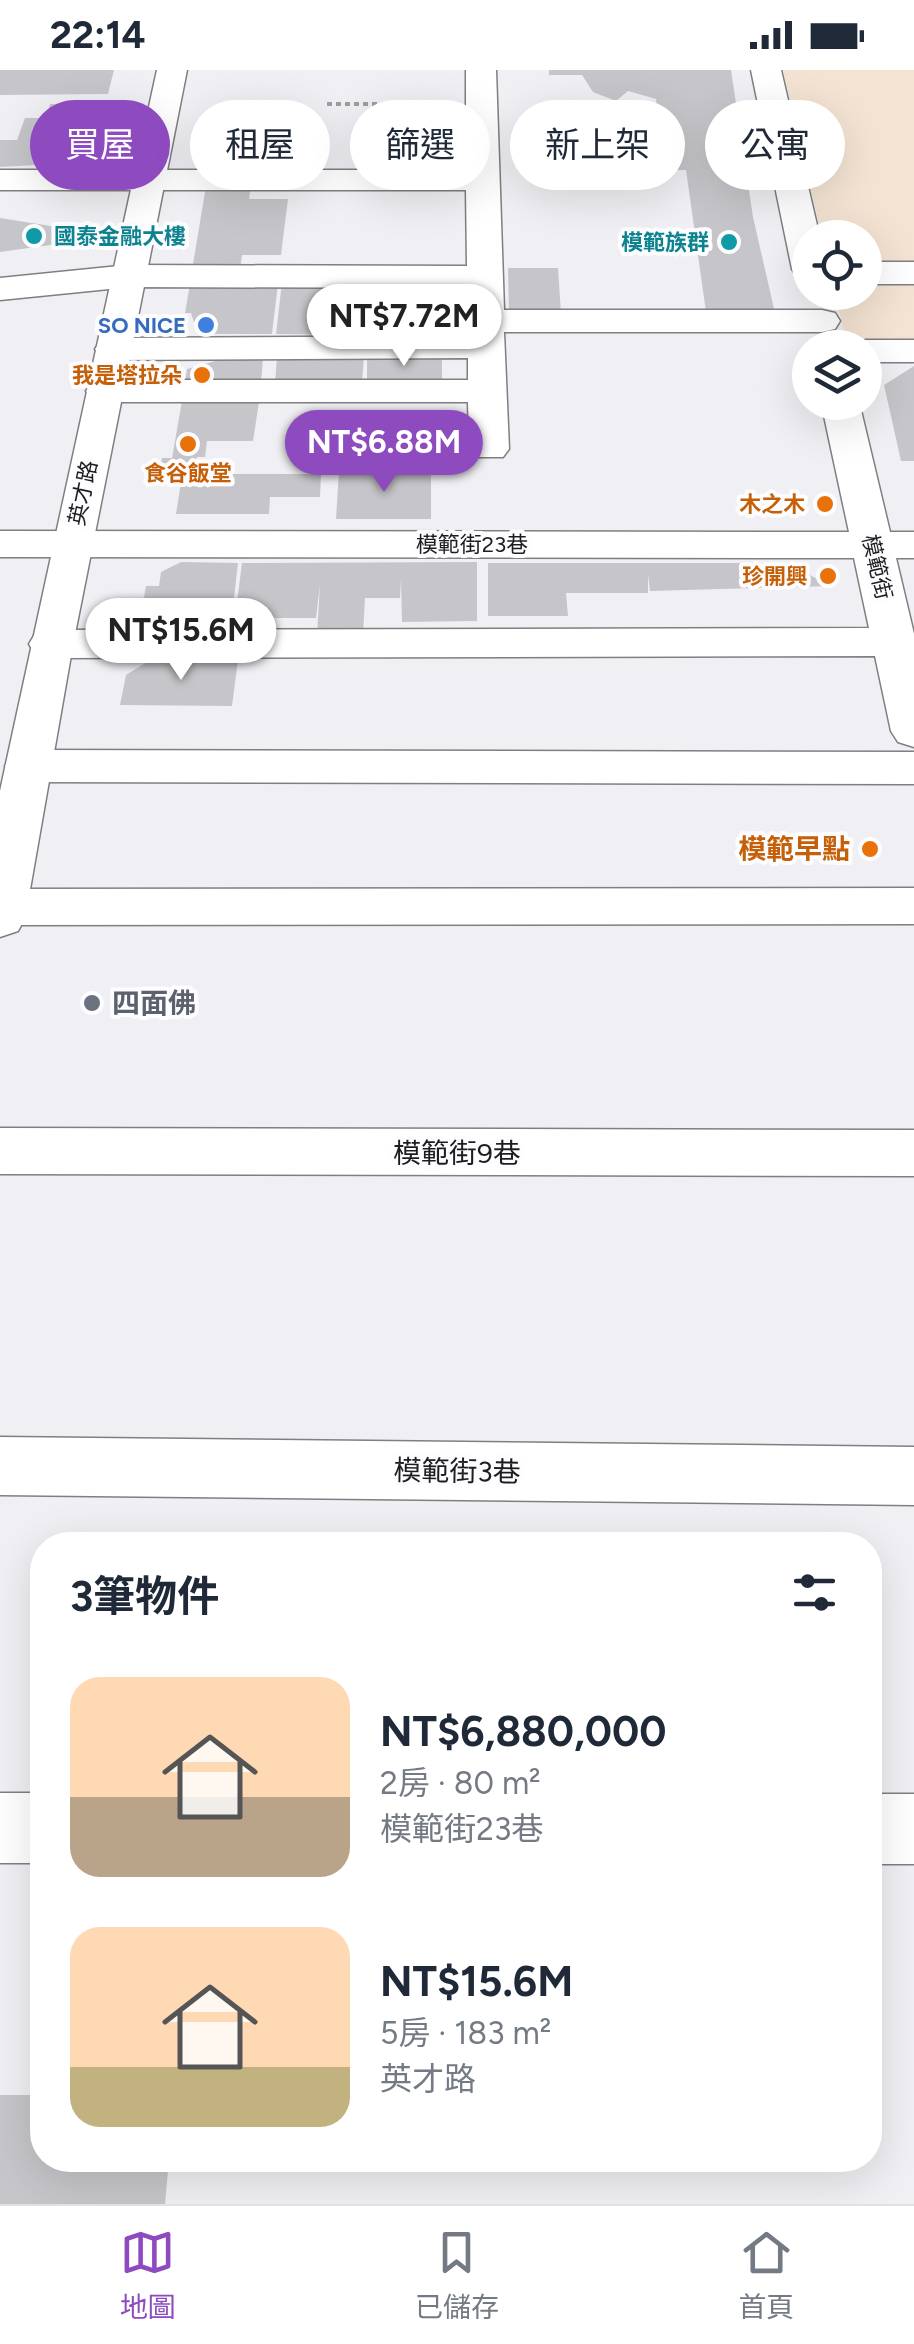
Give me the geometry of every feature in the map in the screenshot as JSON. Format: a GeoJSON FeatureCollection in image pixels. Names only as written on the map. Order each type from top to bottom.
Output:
{"type":"FeatureCollection","features":[{"type":"Feature","properties":{"kind":"street","name":"英才路"},"geometry":{"type":"LineString","coordinates":[[166,100],[172,70]]}},
{"type":"Feature","properties":{"kind":"street"},"geometry":{"type":"LineString","coordinates":[[766,70],[799,220]]}},
{"type":"Feature","properties":{"kind":"street"},"geometry":{"type":"LineString","coordinates":[[0,180],[30,180]]}},
{"type":"Feature","properties":{"kind":"street"},"geometry":{"type":"LineString","coordinates":[[170,180],[350,180]]}},
{"type":"Feature","properties":{"kind":"street","name":"英才路"},"geometry":{"type":"LineString","coordinates":[[1,912],[51,644],[147,190]]}},
{"type":"Feature","properties":{"kind":"street"},"geometry":{"type":"LineString","coordinates":[[483,190],[488,449]]}},
{"type":"Feature","properties":{"kind":"street"},"geometry":{"type":"LineString","coordinates":[[882,273],[914,273]]}},
{"type":"Feature","properties":{"kind":"street"},"geometry":{"type":"LineString","coordinates":[[0,288],[129,276],[485,278]]}},
{"type":"Feature","properties":{"kind":"street"},"geometry":{"type":"LineString","coordinates":[[114,348],[822,320]]}},
{"type":"Feature","properties":{"kind":"street"},"geometry":{"type":"LineString","coordinates":[[882,351],[914,351]]}},
{"type":"Feature","properties":{"kind":"street"},"geometry":{"type":"LineString","coordinates":[[105,391],[488,391]]}},
{"type":"Feature","properties":{"kind":"street","name":"模範街"},"geometry":{"type":"LineString","coordinates":[[844,420],[913,722]]}},
{"type":"Feature","properties":{"kind":"street","name":"模範街23巷"},"geometry":{"type":"LineString","coordinates":[[0,544],[914,545]]}},
{"type":"Feature","properties":{"kind":"street"},"geometry":{"type":"LineString","coordinates":[[51,644],[894,642]]}},
{"type":"Feature","properties":{"kind":"street"},"geometry":{"type":"LineString","coordinates":[[28,766],[914,768]]}},
{"type":"Feature","properties":{"kind":"street"},"geometry":{"type":"LineString","coordinates":[[1,912],[914,906]]}},
{"type":"Feature","properties":{"kind":"street","name":"模範街9巷"},"geometry":{"type":"LineString","coordinates":[[0,1151],[914,1154]]}},
{"type":"Feature","properties":{"kind":"street","name":"模範街3巷"},"geometry":{"type":"LineString","coordinates":[[0,1466],[914,1476]]}},
{"type":"Feature","properties":{"kind":"street"},"geometry":{"type":"LineString","coordinates":[[0,1828],[30,1828]]}},
{"type":"Feature","properties":{"kind":"street"},"geometry":{"type":"LineString","coordinates":[[882,1829],[914,1829]]}},
{"type":"Feature","properties":{"kind":"path"},"geometry":{"type":"LineString","coordinates":[[330,104],[481,87]]}},
{"type":"Feature","properties":{"kind":"shaded area"},"geometry":{"type":"Polygon","coordinates":[[[783,70],[914,70],[914,345],[882,345],[882,330],[844,330],[839,310],[882,310],[882,220],[818,220],[811,190],[845,190],[845,100],[790,100],[783,70]]]}},
{"type":"Feature","properties":{"kind":"building"},"geometry":{"type":"Polygon","coordinates":[[[0,70],[114,70],[108,94],[0,95],[0,70]]]}},
{"type":"Feature","properties":{"kind":"building"},"geometry":{"type":"Polygon","coordinates":[[[549,70],[731,70],[735,100],[705,100],[705,190],[749,190],[775,313],[706,312],[685,170],[685,100],[656,100],[628,91],[613,100],[593,92],[582,75],[549,75],[549,70]]]}},
{"type":"Feature","properties":{"kind":"building"},"geometry":{"type":"Polygon","coordinates":[[[25,118],[30,118],[30,165],[0,167],[0,140],[17,140],[25,118]]]}},
{"type":"Feature","properties":{"kind":"building"},"geometry":{"type":"Polygon","coordinates":[[[205,190],[250,190],[249,199],[288,199],[281,255],[242,255],[240,270],[192,270],[205,190]]]}},
{"type":"Feature","properties":{"kind":"building","name":"國泰金融大樓"},"geometry":{"type":"Polygon","coordinates":[[[0,218],[70,229],[65,243],[0,252],[0,218]]]}},
{"type":"Feature","properties":{"kind":"building"},"geometry":{"type":"Polygon","coordinates":[[[508,268],[558,268],[561,314],[509,314],[508,268]]]}},
{"type":"Feature","properties":{"kind":"building"},"geometry":{"type":"Polygon","coordinates":[[[282,282],[364,282],[361,335],[276,334],[282,282]]]}},
{"type":"Feature","properties":{"kind":"building"},"geometry":{"type":"Polygon","coordinates":[[[190,284],[278,284],[272,334],[215,334],[216,327],[194,322],[191,313],[185,313],[190,284]]]}},
{"type":"Feature","properties":{"kind":"building"},"geometry":{"type":"Polygon","coordinates":[[[374,287],[447,287],[447,316],[372,319],[374,287]]]}},
{"type":"Feature","properties":{"kind":"building"},"geometry":{"type":"Polygon","coordinates":[[[277,357],[364,357],[362,383],[275,383],[277,357]]]}},
{"type":"Feature","properties":{"kind":"building"},"geometry":{"type":"Polygon","coordinates":[[[226,358],[263,358],[261,383],[185,383],[187,369],[226,358]]]}},
{"type":"Feature","properties":{"kind":"building"},"geometry":{"type":"Polygon","coordinates":[[[367,358],[442,358],[442,380],[367,380],[367,358]]]}},
{"type":"Feature","properties":{"kind":"building"},"geometry":{"type":"Polygon","coordinates":[[[914,366],[914,461],[901,461],[884,385],[914,366]]]}},
{"type":"Feature","properties":{"kind":"building"},"geometry":{"type":"Polygon","coordinates":[[[182,401],[259,402],[253,441],[207,441],[205,457],[197,457],[195,465],[227,465],[226,474],[321,474],[320,497],[270,497],[269,514],[176,514],[182,476],[159,476],[162,458],[172,458],[182,401]]]}},
{"type":"Feature","properties":{"kind":"building"},"geometry":{"type":"Polygon","coordinates":[[[431,470],[431,519],[336,519],[339,471],[431,470]]]}},
{"type":"Feature","properties":{"kind":"building"},"geometry":{"type":"Polygon","coordinates":[[[181,562],[238,563],[230,633],[161,633],[140,620],[146,586],[159,586],[161,572],[181,562]]]}},
{"type":"Feature","properties":{"kind":"building"},"geometry":{"type":"Polygon","coordinates":[[[477,562],[477,621],[402,622],[401,579],[400,598],[365,598],[363,635],[317,635],[320,584],[316,618],[235,618],[242,563],[477,562]]]}},
{"type":"Feature","properties":{"kind":"building"},"geometry":{"type":"Polygon","coordinates":[[[488,563],[786,563],[831,586],[650,591],[648,574],[648,593],[566,593],[568,616],[488,616],[488,563]]]}},
{"type":"Feature","properties":{"kind":"building"},"geometry":{"type":"Polygon","coordinates":[[[152,659],[238,660],[232,706],[120,705],[126,675],[152,659]]]}},
{"type":"Feature","properties":{"kind":"building"},"geometry":{"type":"Polygon","coordinates":[[[0,2095],[30,2095],[30,2172],[168,2172],[165,2204],[0,2204],[0,2095]]]}},
{"type":"Feature","properties":{"kind":"place","name":"國泰金融大樓"},"geometry":{"type":"Point","coordinates":[34,236]}},
{"type":"Feature","properties":{"kind":"place","name":"模範族群"},"geometry":{"type":"Point","coordinates":[729,242]}},
{"type":"Feature","properties":{"kind":"place","name":"SO NICE"},"geometry":{"type":"Point","coordinates":[206,325]}},
{"type":"Feature","properties":{"kind":"place","name":"我是塔拉朵"},"geometry":{"type":"Point","coordinates":[202,375]}},
{"type":"Feature","properties":{"kind":"place","name":"食谷飯堂"},"geometry":{"type":"Point","coordinates":[188,444]}},
{"type":"Feature","properties":{"kind":"place","name":"木之木"},"geometry":{"type":"Point","coordinates":[825,504]}},
{"type":"Feature","properties":{"kind":"place","name":"珍開興"},"geometry":{"type":"Point","coordinates":[828,576]}},
{"type":"Feature","properties":{"kind":"place","name":"模範早點"},"geometry":{"type":"Point","coordinates":[870,849]}},
{"type":"Feature","properties":{"kind":"place","name":"四面佛"},"geometry":{"type":"Point","coordinates":[92,1003]}}]}
